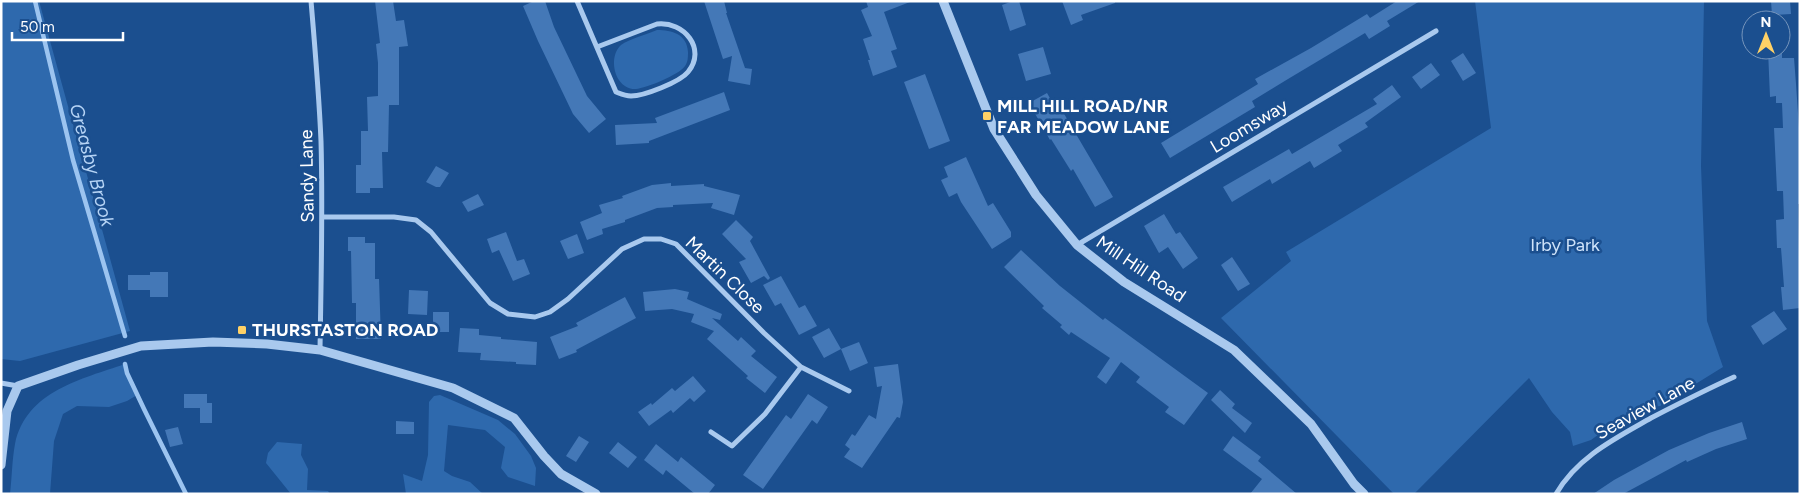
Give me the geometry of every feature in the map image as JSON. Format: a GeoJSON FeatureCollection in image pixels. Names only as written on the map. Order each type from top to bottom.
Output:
{"type":"FeatureCollection","features":[{"type":"Feature","properties":{"kind":"street","name":"Sandy Lane"},"geometry":{"type":"LineString","coordinates":[[311,1],[321,140],[320,350]]}},
{"type":"Feature","properties":{"kind":"street"},"geometry":{"type":"LineString","coordinates":[[577,1],[616,92],[632,96],[645,94],[678,80],[688,73],[693,63],[694,52],[692,42],[685,32],[668,23],[657,24],[597,47]]}},
{"type":"Feature","properties":{"kind":"street","name":"Mill Hill Road"},"geometry":{"type":"LineString","coordinates":[[943,1],[994,129],[1036,195],[1077,245],[1124,282],[1234,350],[1311,424],[1354,484],[1364,494]]}},
{"type":"Feature","properties":{"kind":"street","name":"Loomsway"},"geometry":{"type":"LineString","coordinates":[[1077,245],[1436,31]]}},
{"type":"Feature","properties":{"kind":"street","name":"Martin Close"},"geometry":{"type":"LineString","coordinates":[[322,217],[394,217],[416,220],[430,232],[490,304],[508,314],[535,316],[550,312],[568,299],[622,249],[644,239],[661,239],[676,244],[764,333],[801,367],[849,391]]}},
{"type":"Feature","properties":{"kind":"street"},"geometry":{"type":"LineString","coordinates":[[1,383],[18,386],[140,346],[213,342],[268,344],[320,350],[454,388],[514,418],[561,474],[596,494]]}},
{"type":"Feature","properties":{"kind":"street"},"geometry":{"type":"LineString","coordinates":[[711,432],[732,446],[765,414],[801,367]]}},
{"type":"Feature","properties":{"kind":"street","name":"Seaview Lane"},"geometry":{"type":"LineString","coordinates":[[1556,494],[1582,463],[1601,446],[1697,393],[1734,377]]}},
{"type":"Feature","properties":{"kind":"street"},"geometry":{"type":"LineString","coordinates":[[1,465],[7,411],[18,386]]}},
{"type":"Feature","properties":{"kind":"green space"},"geometry":{"type":"Polygon","coordinates":[[[1,1],[39,1],[130,331],[20,361],[1,359],[1,1]]]}},
{"type":"Feature","properties":{"kind":"green space","name":"Irby Park"},"geometry":{"type":"Polygon","coordinates":[[[1475,1],[1704,1],[1701,166],[1707,321],[1723,367],[1660,406],[1632,410],[1591,440],[1573,446],[1570,432],[1552,412],[1529,378],[1414,494],[1394,494],[1221,318],[1291,261],[1286,252],[1491,128],[1475,1]]]}},
{"type":"Feature","properties":{"kind":"green space"},"geometry":{"type":"Polygon","coordinates":[[[657,30],[673,32],[682,37],[688,52],[686,64],[682,70],[654,84],[636,89],[629,88],[618,79],[615,72],[614,58],[617,51],[624,43],[657,30]]]}},
{"type":"Feature","properties":{"kind":"green space"},"geometry":{"type":"Polygon","coordinates":[[[125,364],[137,395],[127,401],[109,407],[77,406],[63,414],[54,441],[50,494],[10,494],[15,444],[21,426],[31,411],[43,399],[74,382],[125,364]]]}},
{"type":"Feature","properties":{"kind":"green space"},"geometry":{"type":"Polygon","coordinates":[[[440,395],[498,420],[515,434],[531,456],[536,468],[535,486],[508,477],[501,468],[505,447],[485,430],[448,425],[444,471],[470,482],[483,494],[406,494],[403,474],[422,481],[428,455],[429,402],[434,396],[440,395]]]}},
{"type":"Feature","properties":{"kind":"green space"},"geometry":{"type":"Polygon","coordinates":[[[277,442],[302,444],[301,455],[308,469],[307,490],[328,491],[330,494],[291,494],[266,463],[268,453],[277,442]]]}},
{"type":"Feature","properties":{"kind":"building"},"geometry":{"type":"Polygon","coordinates":[[[375,1],[393,1],[396,21],[404,20],[408,46],[399,47],[399,105],[389,105],[388,152],[382,152],[383,188],[370,188],[370,193],[356,193],[356,165],[361,165],[361,131],[368,131],[367,97],[378,96],[376,44],[380,43],[375,1]]]}},
{"type":"Feature","properties":{"kind":"building"},"geometry":{"type":"Polygon","coordinates":[[[534,1],[545,1],[554,27],[587,96],[606,119],[589,133],[573,114],[523,6],[534,1]]]}},
{"type":"Feature","properties":{"kind":"building"},"geometry":{"type":"Polygon","coordinates":[[[704,1],[724,1],[726,13],[745,68],[752,69],[750,85],[728,81],[732,56],[723,59],[704,1]]]}},
{"type":"Feature","properties":{"kind":"building"},"geometry":{"type":"Polygon","coordinates":[[[866,1],[910,2],[884,12],[897,49],[891,51],[897,67],[873,76],[863,39],[872,36],[861,10],[868,7],[866,1]]]}},
{"type":"Feature","properties":{"kind":"building"},"geometry":{"type":"Polygon","coordinates":[[[1019,1],[1026,25],[1010,31],[1002,5],[1019,1]]]}},
{"type":"Feature","properties":{"kind":"building"},"geometry":{"type":"Polygon","coordinates":[[[1062,1],[1115,1],[1115,3],[1081,15],[1083,20],[1071,25],[1062,1]]]}},
{"type":"Feature","properties":{"kind":"building"},"geometry":{"type":"Polygon","coordinates":[[[1397,1],[1420,1],[1387,21],[1390,26],[1369,39],[1365,33],[1288,79],[1252,101],[1255,107],[1170,158],[1161,143],[1258,84],[1255,79],[1367,14],[1370,18],[1397,1]]]}},
{"type":"Feature","properties":{"kind":"building"},"geometry":{"type":"Polygon","coordinates":[[[1771,1],[1790,1],[1791,10],[1772,10],[1771,1]]]}},
{"type":"Feature","properties":{"kind":"building"},"geometry":{"type":"Polygon","coordinates":[[[1043,47],[1051,74],[1026,81],[1018,54],[1043,47]]]}},
{"type":"Feature","properties":{"kind":"building"},"geometry":{"type":"Polygon","coordinates":[[[1463,53],[1476,73],[1463,81],[1451,61],[1463,53]]]}},
{"type":"Feature","properties":{"kind":"building"},"geometry":{"type":"Polygon","coordinates":[[[1791,58],[1794,58],[1800,142],[1798,204],[1800,308],[1783,310],[1781,287],[1784,287],[1781,248],[1777,248],[1776,220],[1784,219],[1783,191],[1777,191],[1774,128],[1783,128],[1782,103],[1776,103],[1776,96],[1770,97],[1768,60],[1791,60],[1791,58]]]}},
{"type":"Feature","properties":{"kind":"building"},"geometry":{"type":"Polygon","coordinates":[[[1431,63],[1440,75],[1421,89],[1412,77],[1431,63]]]}},
{"type":"Feature","properties":{"kind":"building"},"geometry":{"type":"Polygon","coordinates":[[[925,74],[950,141],[929,149],[904,82],[925,74]]]}},
{"type":"Feature","properties":{"kind":"building"},"geometry":{"type":"Polygon","coordinates":[[[1392,85],[1401,97],[1365,123],[1368,127],[1338,145],[1342,151],[1314,168],[1310,161],[1272,184],[1270,179],[1232,202],[1223,187],[1289,149],[1292,154],[1377,104],[1373,99],[1392,85]]]}},
{"type":"Feature","properties":{"kind":"building"},"geometry":{"type":"Polygon","coordinates":[[[724,92],[730,110],[649,141],[649,143],[616,145],[615,125],[657,123],[655,118],[724,92]]]}},
{"type":"Feature","properties":{"kind":"building"},"geometry":{"type":"Polygon","coordinates":[[[1047,93],[1059,114],[1063,112],[1113,197],[1095,207],[1073,169],[1071,171],[1050,140],[1029,103],[1047,93]]]}},
{"type":"Feature","properties":{"kind":"building"},"geometry":{"type":"Polygon","coordinates":[[[966,157],[988,206],[993,203],[1011,232],[1011,237],[992,249],[957,193],[949,197],[941,180],[948,177],[944,167],[966,157]]]}},
{"type":"Feature","properties":{"kind":"building"},"geometry":{"type":"Polygon","coordinates":[[[436,166],[449,173],[440,187],[426,182],[436,166]]]}},
{"type":"Feature","properties":{"kind":"building"},"geometry":{"type":"Polygon","coordinates":[[[671,183],[671,186],[704,184],[704,186],[740,195],[734,215],[711,208],[713,203],[673,205],[673,207],[657,208],[625,220],[625,222],[602,229],[603,234],[587,240],[580,222],[602,213],[599,205],[623,198],[622,196],[652,185],[671,183]]]}},
{"type":"Feature","properties":{"kind":"building"},"geometry":{"type":"Polygon","coordinates":[[[478,194],[484,205],[468,212],[462,202],[478,194]]]}},
{"type":"Feature","properties":{"kind":"building"},"geometry":{"type":"Polygon","coordinates":[[[1164,214],[1176,234],[1180,232],[1198,258],[1183,269],[1168,247],[1159,253],[1144,226],[1164,214]]]}},
{"type":"Feature","properties":{"kind":"building"},"geometry":{"type":"Polygon","coordinates":[[[736,220],[753,237],[750,241],[770,278],[768,280],[764,276],[751,283],[739,262],[746,259],[722,234],[736,220]]]}},
{"type":"Feature","properties":{"kind":"building"},"geometry":{"type":"Polygon","coordinates":[[[506,232],[517,261],[524,259],[530,274],[513,281],[499,250],[492,253],[487,239],[506,232]]]}},
{"type":"Feature","properties":{"kind":"building"},"geometry":{"type":"Polygon","coordinates":[[[577,234],[584,253],[568,259],[560,241],[577,234]]]}},
{"type":"Feature","properties":{"kind":"building"},"geometry":{"type":"Polygon","coordinates":[[[348,237],[365,237],[365,243],[375,243],[375,279],[379,279],[381,339],[356,339],[356,303],[352,303],[351,251],[348,251],[348,237]]]}},
{"type":"Feature","properties":{"kind":"building"},"geometry":{"type":"Polygon","coordinates":[[[1021,250],[1060,286],[1103,320],[1105,318],[1208,393],[1184,425],[1165,412],[1169,407],[1136,382],[1140,377],[1121,362],[1106,384],[1097,377],[1110,358],[1071,332],[1069,335],[1060,327],[1062,325],[1042,308],[1044,306],[1004,267],[1021,250]]]}},
{"type":"Feature","properties":{"kind":"building"},"geometry":{"type":"Polygon","coordinates":[[[1232,257],[1250,284],[1238,291],[1221,265],[1232,257]]]}},
{"type":"Feature","properties":{"kind":"building"},"geometry":{"type":"Polygon","coordinates":[[[150,272],[168,272],[168,297],[150,297],[150,290],[128,290],[128,275],[150,275],[150,272]]]}},
{"type":"Feature","properties":{"kind":"building"},"geometry":{"type":"Polygon","coordinates":[[[781,276],[799,308],[805,305],[817,326],[799,335],[781,303],[775,306],[763,285],[781,276]]]}},
{"type":"Feature","properties":{"kind":"building"},"geometry":{"type":"Polygon","coordinates":[[[675,289],[689,292],[687,299],[722,314],[720,320],[712,318],[738,341],[741,337],[756,351],[751,356],[777,377],[765,393],[746,378],[748,376],[707,339],[714,331],[691,322],[694,314],[672,309],[645,311],[643,292],[675,289]]]}},
{"type":"Feature","properties":{"kind":"building"},"geometry":{"type":"Polygon","coordinates":[[[409,290],[428,291],[427,315],[408,314],[409,290]]]}},
{"type":"Feature","properties":{"kind":"building"},"geometry":{"type":"Polygon","coordinates":[[[625,297],[636,318],[576,350],[577,352],[559,359],[550,337],[578,326],[576,323],[625,297]]]}},
{"type":"Feature","properties":{"kind":"building"},"geometry":{"type":"Polygon","coordinates":[[[1774,311],[1787,329],[1763,345],[1751,326],[1774,311]]]}},
{"type":"Feature","properties":{"kind":"building"},"geometry":{"type":"Polygon","coordinates":[[[433,312],[449,312],[449,332],[433,332],[433,312]]]}},
{"type":"Feature","properties":{"kind":"building"},"geometry":{"type":"Polygon","coordinates":[[[460,328],[479,329],[479,335],[501,337],[501,339],[537,342],[536,365],[480,360],[481,353],[458,352],[460,328]]]}},
{"type":"Feature","properties":{"kind":"building"},"geometry":{"type":"Polygon","coordinates":[[[829,328],[841,349],[824,358],[812,337],[829,328]]]}},
{"type":"Feature","properties":{"kind":"building"},"geometry":{"type":"Polygon","coordinates":[[[859,342],[868,363],[850,371],[841,349],[859,342]]]}},
{"type":"Feature","properties":{"kind":"building"},"geometry":{"type":"Polygon","coordinates":[[[898,364],[903,402],[900,418],[897,417],[862,468],[844,457],[850,449],[845,445],[852,434],[855,436],[869,415],[876,419],[882,386],[877,387],[874,367],[898,364]]]}},
{"type":"Feature","properties":{"kind":"building"},"geometry":{"type":"Polygon","coordinates":[[[693,376],[706,391],[694,402],[690,398],[673,413],[671,410],[649,426],[638,412],[651,403],[652,405],[672,388],[675,391],[693,376]]]}},
{"type":"Feature","properties":{"kind":"building"},"geometry":{"type":"Polygon","coordinates":[[[1220,390],[1235,404],[1232,408],[1252,423],[1245,433],[1211,400],[1220,390]]]}},
{"type":"Feature","properties":{"kind":"building"},"geometry":{"type":"Polygon","coordinates":[[[184,394],[207,394],[207,403],[212,403],[212,423],[200,423],[200,408],[184,408],[184,394]]]}},
{"type":"Feature","properties":{"kind":"building"},"geometry":{"type":"Polygon","coordinates":[[[808,394],[828,407],[817,424],[812,420],[763,489],[743,475],[786,415],[791,419],[808,394]]]}},
{"type":"Feature","properties":{"kind":"building"},"geometry":{"type":"Polygon","coordinates":[[[396,421],[414,422],[414,434],[396,434],[396,421]]]}},
{"type":"Feature","properties":{"kind":"building"},"geometry":{"type":"Polygon","coordinates":[[[1742,422],[1747,439],[1716,449],[1687,462],[1686,460],[1623,494],[1593,494],[1614,480],[1669,450],[1709,433],[1742,422]]]}},
{"type":"Feature","properties":{"kind":"building"},"geometry":{"type":"Polygon","coordinates":[[[178,427],[183,444],[170,447],[165,430],[178,427]]]}},
{"type":"Feature","properties":{"kind":"building"},"geometry":{"type":"Polygon","coordinates":[[[579,436],[589,442],[576,462],[566,456],[579,436]]]}},
{"type":"Feature","properties":{"kind":"building"},"geometry":{"type":"Polygon","coordinates":[[[1233,436],[1261,457],[1258,461],[1297,494],[1250,494],[1262,479],[1223,450],[1233,436]]]}},
{"type":"Feature","properties":{"kind":"building"},"geometry":{"type":"Polygon","coordinates":[[[618,442],[637,457],[628,468],[609,453],[618,442]]]}},
{"type":"Feature","properties":{"kind":"building"},"geometry":{"type":"Polygon","coordinates":[[[656,444],[678,462],[681,457],[715,485],[708,494],[695,494],[666,470],[663,475],[644,460],[656,444]]]}},
{"type":"Feature","properties":{"kind":"waterway","name":"Greasby Brook"},"geometry":{"type":"LineString","coordinates":[[35,1],[73,160],[125,336]]}},
{"type":"Feature","properties":{"kind":"waterway","name":"Greasby Brook"},"geometry":{"type":"LineString","coordinates":[[125,364],[127,373],[186,494]]}},
{"type":"Feature","properties":{"kind":"place","name":"MILL HILL ROAD/NR FAR MEADOW LANE"},"geometry":{"type":"Point","coordinates":[987,116]}},
{"type":"Feature","properties":{"kind":"place","name":"THURSTASTON ROAD"},"geometry":{"type":"Point","coordinates":[242,330]}}]}
